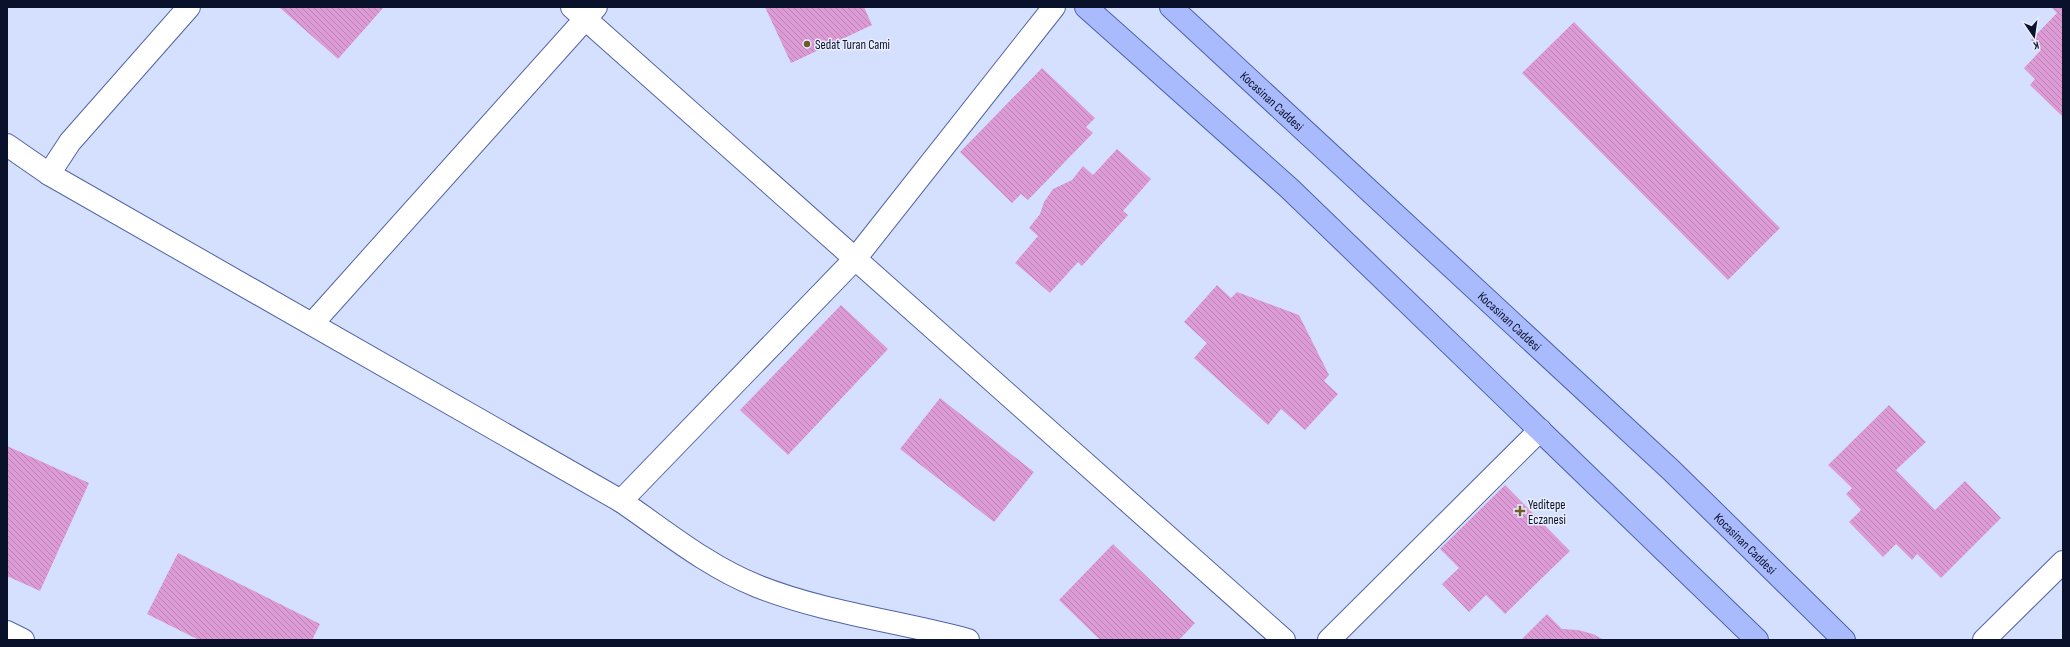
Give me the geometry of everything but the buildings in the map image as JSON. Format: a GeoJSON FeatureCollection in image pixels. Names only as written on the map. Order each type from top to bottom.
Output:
{"type":"FeatureCollection","features":[{"type":"Feature","properties":{"kind":"main road"},"geometry":{"type":"LineString","coordinates":[[1086,7],[1289,188],[1757,640]]}},
{"type":"Feature","properties":{"kind":"main road","name":"Kocasinan Caddesi"},"geometry":{"type":"LineString","coordinates":[[1171,7],[1671,470],[1844,640]]}},
{"type":"Feature","properties":{"kind":"street"},"geometry":{"type":"LineString","coordinates":[[49,174],[70,142],[189,7]]}},
{"type":"Feature","properties":{"kind":"street"},"geometry":{"type":"LineString","coordinates":[[621,501],[855,259],[1054,7]]}},
{"type":"Feature","properties":{"kind":"street"},"geometry":{"type":"LineString","coordinates":[[312,324],[585,11],[855,259],[1284,640]]}},
{"type":"Feature","properties":{"kind":"street"},"geometry":{"type":"LineString","coordinates":[[7,145],[49,174],[621,501],[705,560],[757,586],[831,609],[968,640]]}},
{"type":"Feature","properties":{"kind":"street"},"geometry":{"type":"LineString","coordinates":[[1329,640],[1540,430]]}},
{"type":"Feature","properties":{"kind":"street"},"geometry":{"type":"LineString","coordinates":[[1984,640],[2063,562]]}},
{"type":"Feature","properties":{"kind":"street"},"geometry":{"type":"LineString","coordinates":[[7,632],[23,640]]}},
{"type":"Feature","properties":{"kind":"place","name":"Sedat Turan Cami"},"geometry":{"type":"Point","coordinates":[807,44]}},
{"type":"Feature","properties":{"kind":"place","name":"Yeditepe Eczanesi"},"geometry":{"type":"Point","coordinates":[1520,511]}}]}
